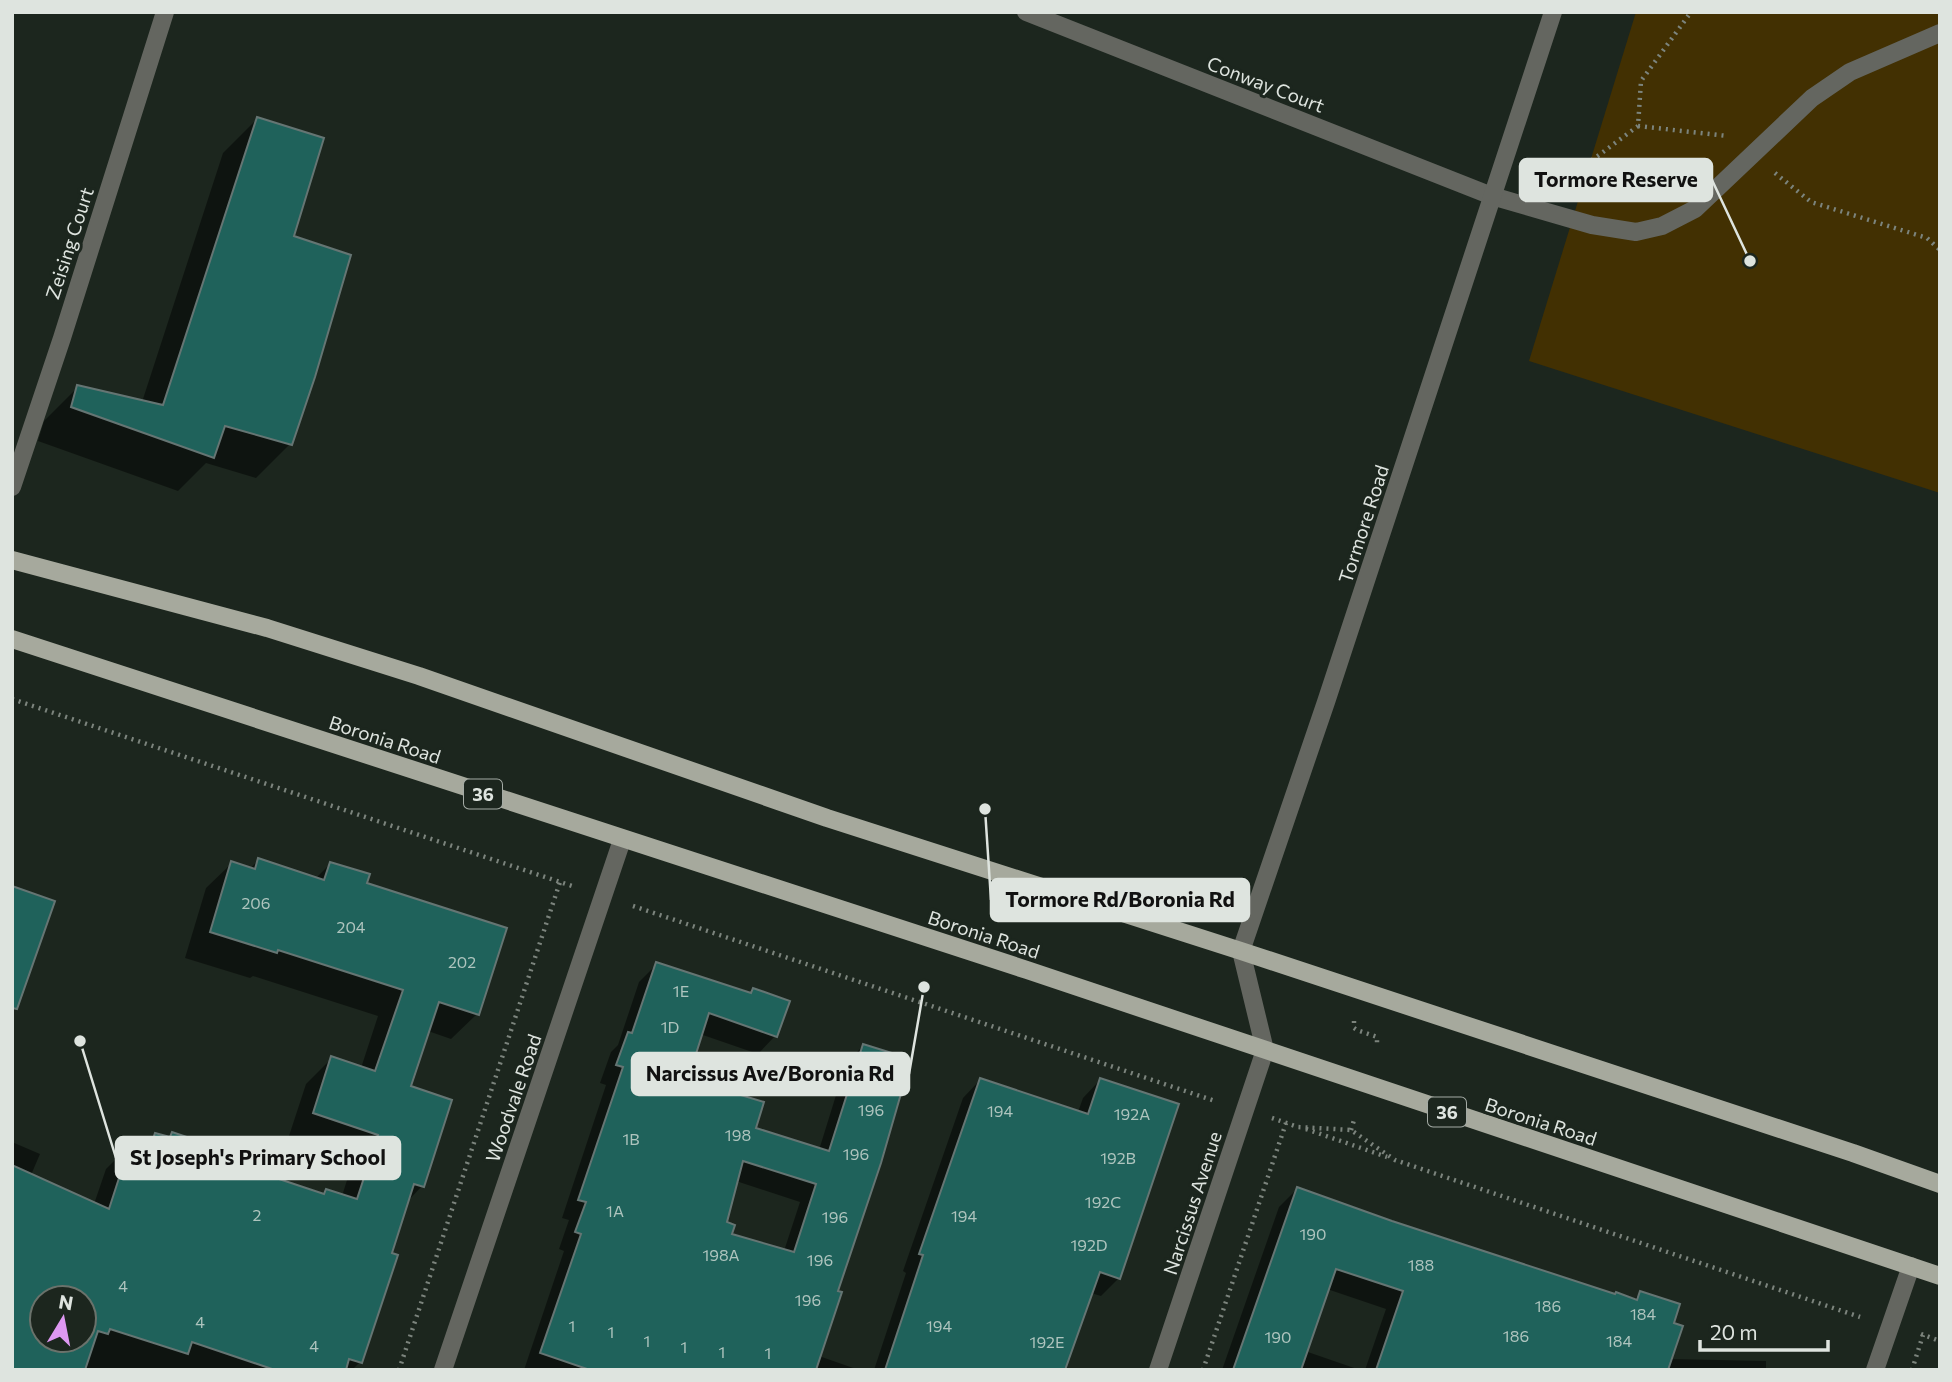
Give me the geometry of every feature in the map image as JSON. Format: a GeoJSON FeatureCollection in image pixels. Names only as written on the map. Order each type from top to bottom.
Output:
{"type":"FeatureCollection","features":[{"type":"Feature","properties":{"kind":"main road"},"geometry":{"type":"LineString","coordinates":[[12,560],[267,628],[419,676],[827,818],[1241,951],[1940,1184]]}},
{"type":"Feature","properties":{"kind":"main road","name":"Boronia Road"},"geometry":{"type":"LineString","coordinates":[[12,639],[1027,970],[1940,1276]]}},
{"type":"Feature","properties":{"kind":"street","name":"Zeising Court"},"geometry":{"type":"LineString","coordinates":[[12,486],[62,338],[165,12]]}},
{"type":"Feature","properties":{"kind":"street","name":"Conway Court"},"geometry":{"type":"LineString","coordinates":[[1026,12],[1492,196],[1592,225],[1636,232],[1662,226],[1695,209],[1812,98],[1850,72],[1940,33]]}},
{"type":"Feature","properties":{"kind":"street","name":"Tormore Road"},"geometry":{"type":"LineString","coordinates":[[1241,951],[1331,689],[1553,12]]}},
{"type":"Feature","properties":{"kind":"street","name":"Woodvale Road"},"geometry":{"type":"LineString","coordinates":[[443,1370],[622,840]]}},
{"type":"Feature","properties":{"kind":"street"},"geometry":{"type":"LineString","coordinates":[[1241,951],[1265,1049]]}},
{"type":"Feature","properties":{"kind":"street","name":"Narcissus Avenue"},"geometry":{"type":"LineString","coordinates":[[1158,1370],[1265,1049]]}},
{"type":"Feature","properties":{"kind":"street"},"geometry":{"type":"LineString","coordinates":[[1875,1370],[1911,1266]]}},
{"type":"Feature","properties":{"kind":"path"},"geometry":{"type":"LineString","coordinates":[[1638,126],[1642,81],[1691,12]]}},
{"type":"Feature","properties":{"kind":"path"},"geometry":{"type":"LineString","coordinates":[[1550,165],[1591,161],[1638,126],[1726,135],[1811,202],[1927,238],[1940,250]]}},
{"type":"Feature","properties":{"kind":"path"},"geometry":{"type":"LineString","coordinates":[[12,699],[580,889]]}},
{"type":"Feature","properties":{"kind":"path"},"geometry":{"type":"LineString","coordinates":[[399,1370],[560,882]]}},
{"type":"Feature","properties":{"kind":"path"},"geometry":{"type":"LineString","coordinates":[[625,904],[1219,1102]]}},
{"type":"Feature","properties":{"kind":"path"},"geometry":{"type":"LineString","coordinates":[[1355,1015],[1354,1028],[1375,1035],[1377,1046]]}},
{"type":"Feature","properties":{"kind":"path"},"geometry":{"type":"LineString","coordinates":[[1269,1117],[1861,1317]]}},
{"type":"Feature","properties":{"kind":"path"},"geometry":{"type":"LineString","coordinates":[[1351,1130],[1354,1120]]}},
{"type":"Feature","properties":{"kind":"path"},"geometry":{"type":"LineString","coordinates":[[1203,1370],[1286,1123]]}},
{"type":"Feature","properties":{"kind":"path"},"geometry":{"type":"LineString","coordinates":[[1298,1127],[1351,1130],[1395,1160]]}},
{"type":"Feature","properties":{"kind":"path"},"geometry":{"type":"LineString","coordinates":[[1912,1331],[1940,1341]]}},
{"type":"Feature","properties":{"kind":"path"},"geometry":{"type":"LineString","coordinates":[[1912,1370],[1923,1335]]}},
{"type":"Feature","properties":{"kind":"shaded area"},"geometry":{"type":"Polygon","coordinates":[[[1636,12],[1940,12],[1940,493],[1529,361],[1636,12]]]}},
{"type":"Feature","properties":{"kind":"building"},"geometry":{"type":"Polygon","coordinates":[[[257,117],[324,138],[294,236],[351,255],[292,445],[225,426],[214,458],[71,407],[77,385],[163,405],[257,117]]]}},
{"type":"Feature","properties":{"kind":"building"},"geometry":{"type":"Polygon","coordinates":[[[258,858],[324,880],[330,862],[370,874],[367,883],[507,928],[479,1015],[439,1002],[411,1086],[452,1100],[424,1187],[414,1184],[392,1253],[398,1255],[362,1363],[349,1359],[346,1370],[275,1370],[192,1342],[188,1354],[110,1329],[108,1334],[98,1331],[98,1284],[28,1284],[28,1354],[90,1354],[85,1370],[12,1370],[12,1165],[109,1209],[131,1141],[150,1148],[155,1133],[170,1137],[172,1132],[220,1148],[218,1153],[254,1165],[252,1170],[324,1194],[326,1189],[357,1199],[378,1135],[313,1113],[331,1056],[375,1071],[403,990],[278,950],[277,953],[210,932],[231,861],[255,869],[258,858]]]}},
{"type":"Feature","properties":{"kind":"building"},"geometry":{"type":"Polygon","coordinates":[[[12,886],[55,901],[17,1009],[12,1008],[12,886]]]}},
{"type":"Feature","properties":{"kind":"building"},"geometry":{"type":"Polygon","coordinates":[[[656,962],[751,993],[753,988],[790,1001],[777,1037],[709,1013],[688,1079],[764,1102],[756,1128],[829,1151],[863,1044],[911,1059],[816,1370],[590,1370],[540,1353],[581,1234],[575,1232],[586,1202],[578,1200],[623,1067],[616,1065],[628,1032],[632,1033],[656,962]],[[743,1161],[727,1222],[735,1225],[732,1234],[794,1252],[816,1184],[743,1161]]]}},
{"type":"Feature","properties":{"kind":"building"},"geometry":{"type":"Polygon","coordinates":[[[980,1078],[1088,1114],[1100,1078],[1179,1104],[1120,1279],[1100,1272],[1065,1370],[885,1370],[923,1255],[919,1254],[980,1078]]]}},
{"type":"Feature","properties":{"kind":"building"},"geometry":{"type":"Polygon","coordinates":[[[1297,1187],[1615,1294],[1616,1292],[1637,1300],[1640,1291],[1680,1304],[1674,1323],[1683,1326],[1668,1370],[1376,1370],[1403,1291],[1336,1269],[1301,1370],[1233,1370],[1297,1187]]]}},
{"type":"Feature","properties":{"kind":"place","name":"Tormore Reserve"},"geometry":{"type":"Point","coordinates":[1750,261]}},
{"type":"Feature","properties":{"kind":"place","name":"Tormore Rd/Boronia Rd"},"geometry":{"type":"Point","coordinates":[985,809]}},
{"type":"Feature","properties":{"kind":"place","name":"Narcissus Ave/Boronia Rd"},"geometry":{"type":"Point","coordinates":[924,987]}},
{"type":"Feature","properties":{"kind":"place","name":"St Joseph's Primary School"},"geometry":{"type":"Point","coordinates":[80,1041]}}]}
